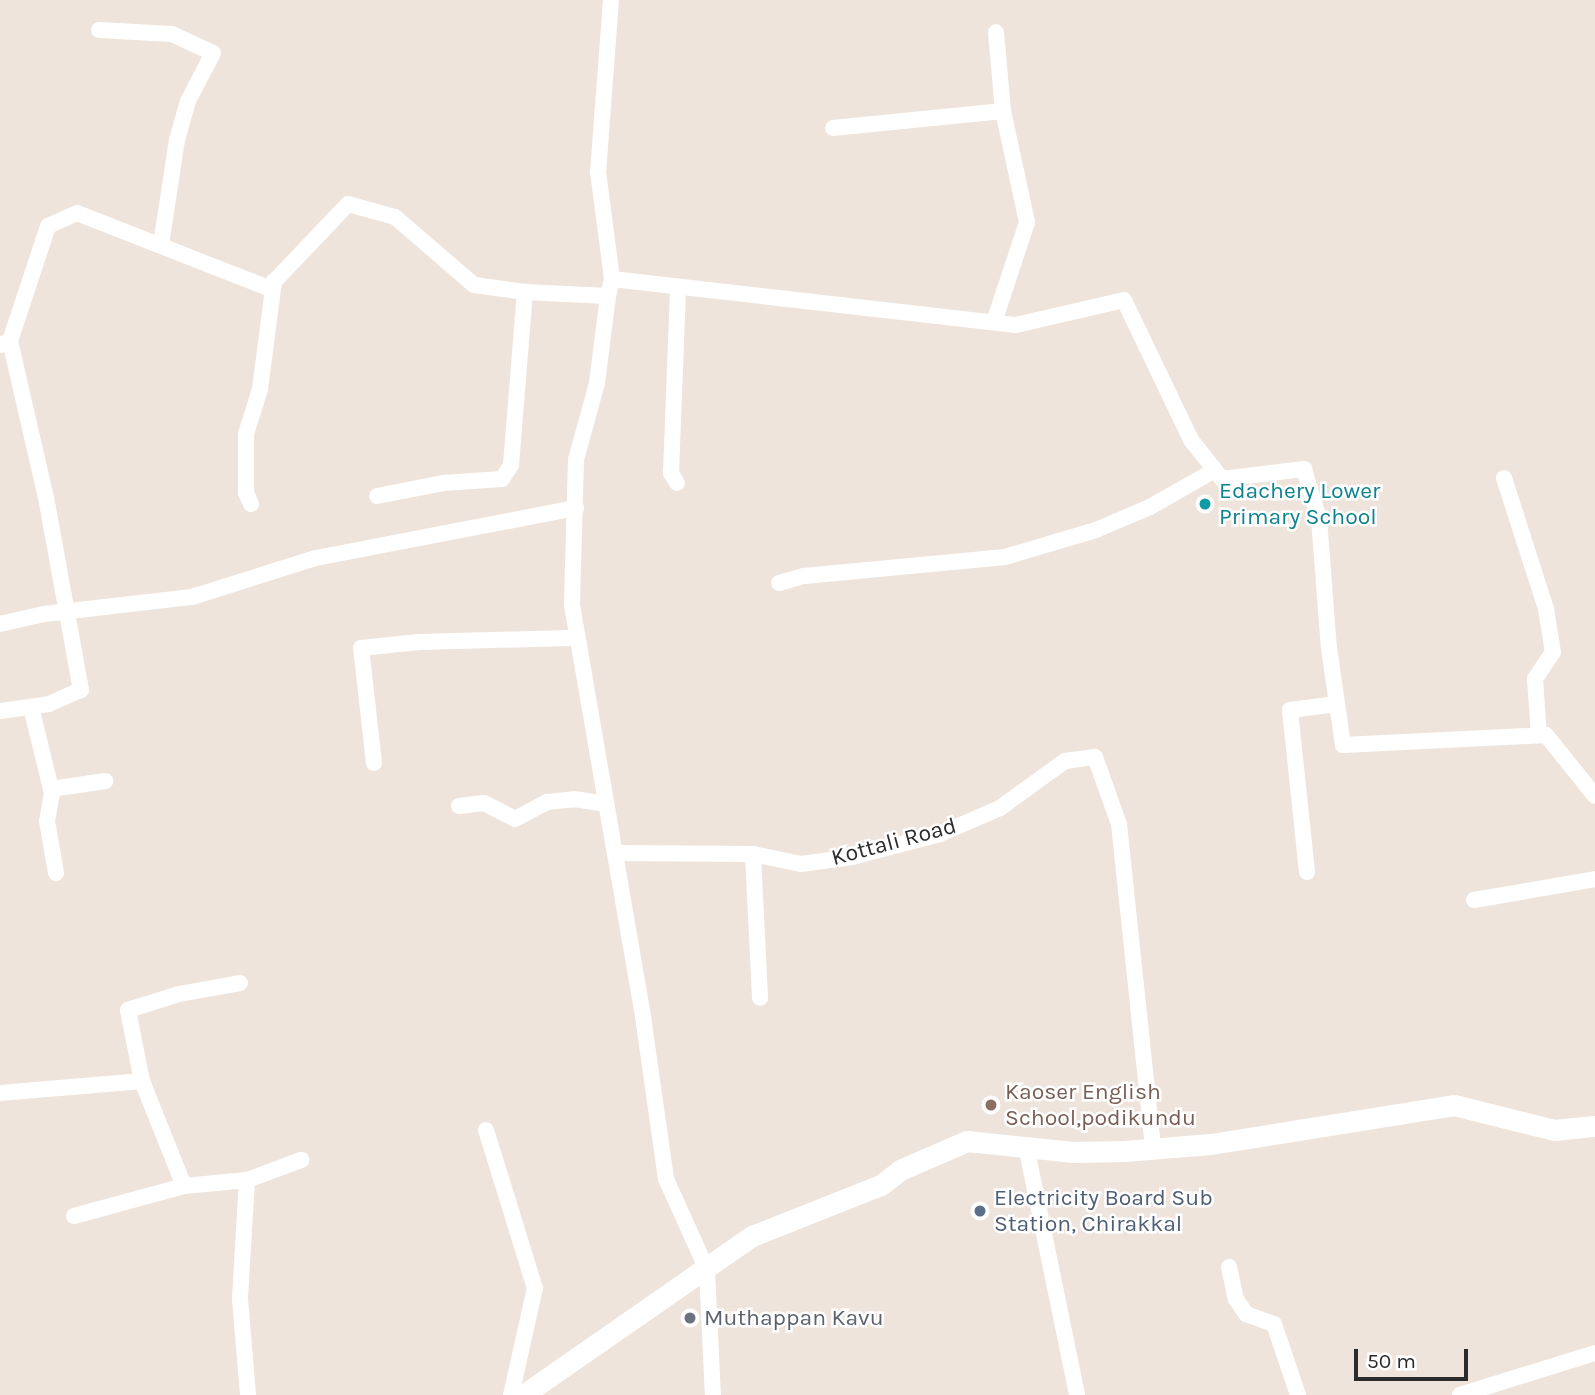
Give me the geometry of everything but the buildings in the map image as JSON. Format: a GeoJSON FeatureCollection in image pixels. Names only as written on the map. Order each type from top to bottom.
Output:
{"type":"FeatureCollection","features":[{"type":"Feature","properties":{"kind":"main road"},"geometry":{"type":"LineString","coordinates":[[523,1395],[752,1237],[881,1185],[900,1170],[967,1141],[1073,1152],[1153,1149],[1211,1144],[1454,1105],[1554,1130],[1595,1126]]}},
{"type":"Feature","properties":{"kind":"street"},"geometry":{"type":"LineString","coordinates":[[611,0],[598,172],[612,279],[597,383],[576,460],[572,605],[604,804],[615,853],[666,1179],[707,1270],[713,1395]]}},
{"type":"Feature","properties":{"kind":"street"},"geometry":{"type":"LineString","coordinates":[[99,30],[172,34],[213,54],[188,101],[177,140],[162,244]]}},
{"type":"Feature","properties":{"kind":"street"},"geometry":{"type":"LineString","coordinates":[[994,322],[1027,222],[1003,111],[996,32]]}},
{"type":"Feature","properties":{"kind":"street"},"geometry":{"type":"LineString","coordinates":[[833,128],[1003,111]]}},
{"type":"Feature","properties":{"kind":"street"},"geometry":{"type":"LineString","coordinates":[[0,711],[31,707],[81,690],[47,498],[5,343],[48,226],[78,213],[268,288],[348,204],[395,217],[474,285],[525,292],[608,296]]}},
{"type":"Feature","properties":{"kind":"street"},"geometry":{"type":"LineString","coordinates":[[612,279],[1016,325],[1124,300],[1178,417],[1213,471],[1222,479],[1304,469],[1319,519],[1343,745],[1546,735],[1588,773],[1595,796]]}},
{"type":"Feature","properties":{"kind":"street"},"geometry":{"type":"LineString","coordinates":[[251,505],[246,494],[246,434],[260,389],[274,281]]}},
{"type":"Feature","properties":{"kind":"street"},"geometry":{"type":"LineString","coordinates":[[677,483],[671,473],[678,288]]}},
{"type":"Feature","properties":{"kind":"street"},"geometry":{"type":"LineString","coordinates":[[377,496],[443,483],[502,478],[511,465],[525,292]]}},
{"type":"Feature","properties":{"kind":"street"},"geometry":{"type":"LineString","coordinates":[[779,583],[804,576],[1004,557],[1096,530],[1150,507],[1213,471]]}},
{"type":"Feature","properties":{"kind":"street"},"geometry":{"type":"LineString","coordinates":[[1503,478],[1546,609],[1553,652],[1535,680],[1539,735]]}},
{"type":"Feature","properties":{"kind":"street"},"geometry":{"type":"LineString","coordinates":[[0,624],[192,597],[316,558],[576,508]]}},
{"type":"Feature","properties":{"kind":"street"},"geometry":{"type":"LineString","coordinates":[[374,764],[361,648],[419,642],[577,638]]}},
{"type":"Feature","properties":{"kind":"street"},"geometry":{"type":"LineString","coordinates":[[1307,872],[1290,710],[1337,704]]}},
{"type":"Feature","properties":{"kind":"street"},"geometry":{"type":"LineString","coordinates":[[31,707],[51,789],[47,821],[56,873]]}},
{"type":"Feature","properties":{"kind":"street","name":"Kottali Road"},"geometry":{"type":"LineString","coordinates":[[615,853],[753,854],[801,864],[852,857],[940,834],[1000,807],[1065,761],[1095,757],[1119,824],[1153,1149]]}},
{"type":"Feature","properties":{"kind":"street"},"geometry":{"type":"LineString","coordinates":[[51,789],[105,781]]}},
{"type":"Feature","properties":{"kind":"street"},"geometry":{"type":"LineString","coordinates":[[459,806],[484,803],[515,818],[547,802],[574,799],[604,804]]}},
{"type":"Feature","properties":{"kind":"street"},"geometry":{"type":"LineString","coordinates":[[753,854],[760,998]]}},
{"type":"Feature","properties":{"kind":"street"},"geometry":{"type":"LineString","coordinates":[[1475,900],[1595,879]]}},
{"type":"Feature","properties":{"kind":"street"},"geometry":{"type":"LineString","coordinates":[[184,1186],[142,1081],[128,1010],[179,994],[240,983]]}},
{"type":"Feature","properties":{"kind":"street"},"geometry":{"type":"LineString","coordinates":[[0,1093],[142,1081]]}},
{"type":"Feature","properties":{"kind":"street"},"geometry":{"type":"LineString","coordinates":[[486,1130],[535,1288],[511,1395]]}},
{"type":"Feature","properties":{"kind":"street"},"geometry":{"type":"LineString","coordinates":[[1026,1146],[1077,1395]]}},
{"type":"Feature","properties":{"kind":"street"},"geometry":{"type":"LineString","coordinates":[[74,1216],[184,1186],[247,1180],[301,1160]]}},
{"type":"Feature","properties":{"kind":"street"},"geometry":{"type":"LineString","coordinates":[[247,1180],[240,1299],[247,1395]]}},
{"type":"Feature","properties":{"kind":"street"},"geometry":{"type":"LineString","coordinates":[[1229,1267],[1236,1299],[1246,1314],[1274,1324],[1298,1395]]}},
{"type":"Feature","properties":{"kind":"street"},"geometry":{"type":"LineString","coordinates":[[1460,1395],[1494,1390],[1595,1353]]}},
{"type":"Feature","properties":{"kind":"place","name":"Edachery Lower Primary School"},"geometry":{"type":"Point","coordinates":[1205,504]}},
{"type":"Feature","properties":{"kind":"place","name":"Kaoser English School,podikundu"},"geometry":{"type":"Point","coordinates":[991,1105]}},
{"type":"Feature","properties":{"kind":"place","name":"Electricity Board Sub Station, Chirakkal"},"geometry":{"type":"Point","coordinates":[980,1211]}},
{"type":"Feature","properties":{"kind":"place","name":"Muthappan Kavu"},"geometry":{"type":"Point","coordinates":[690,1318]}}]}
